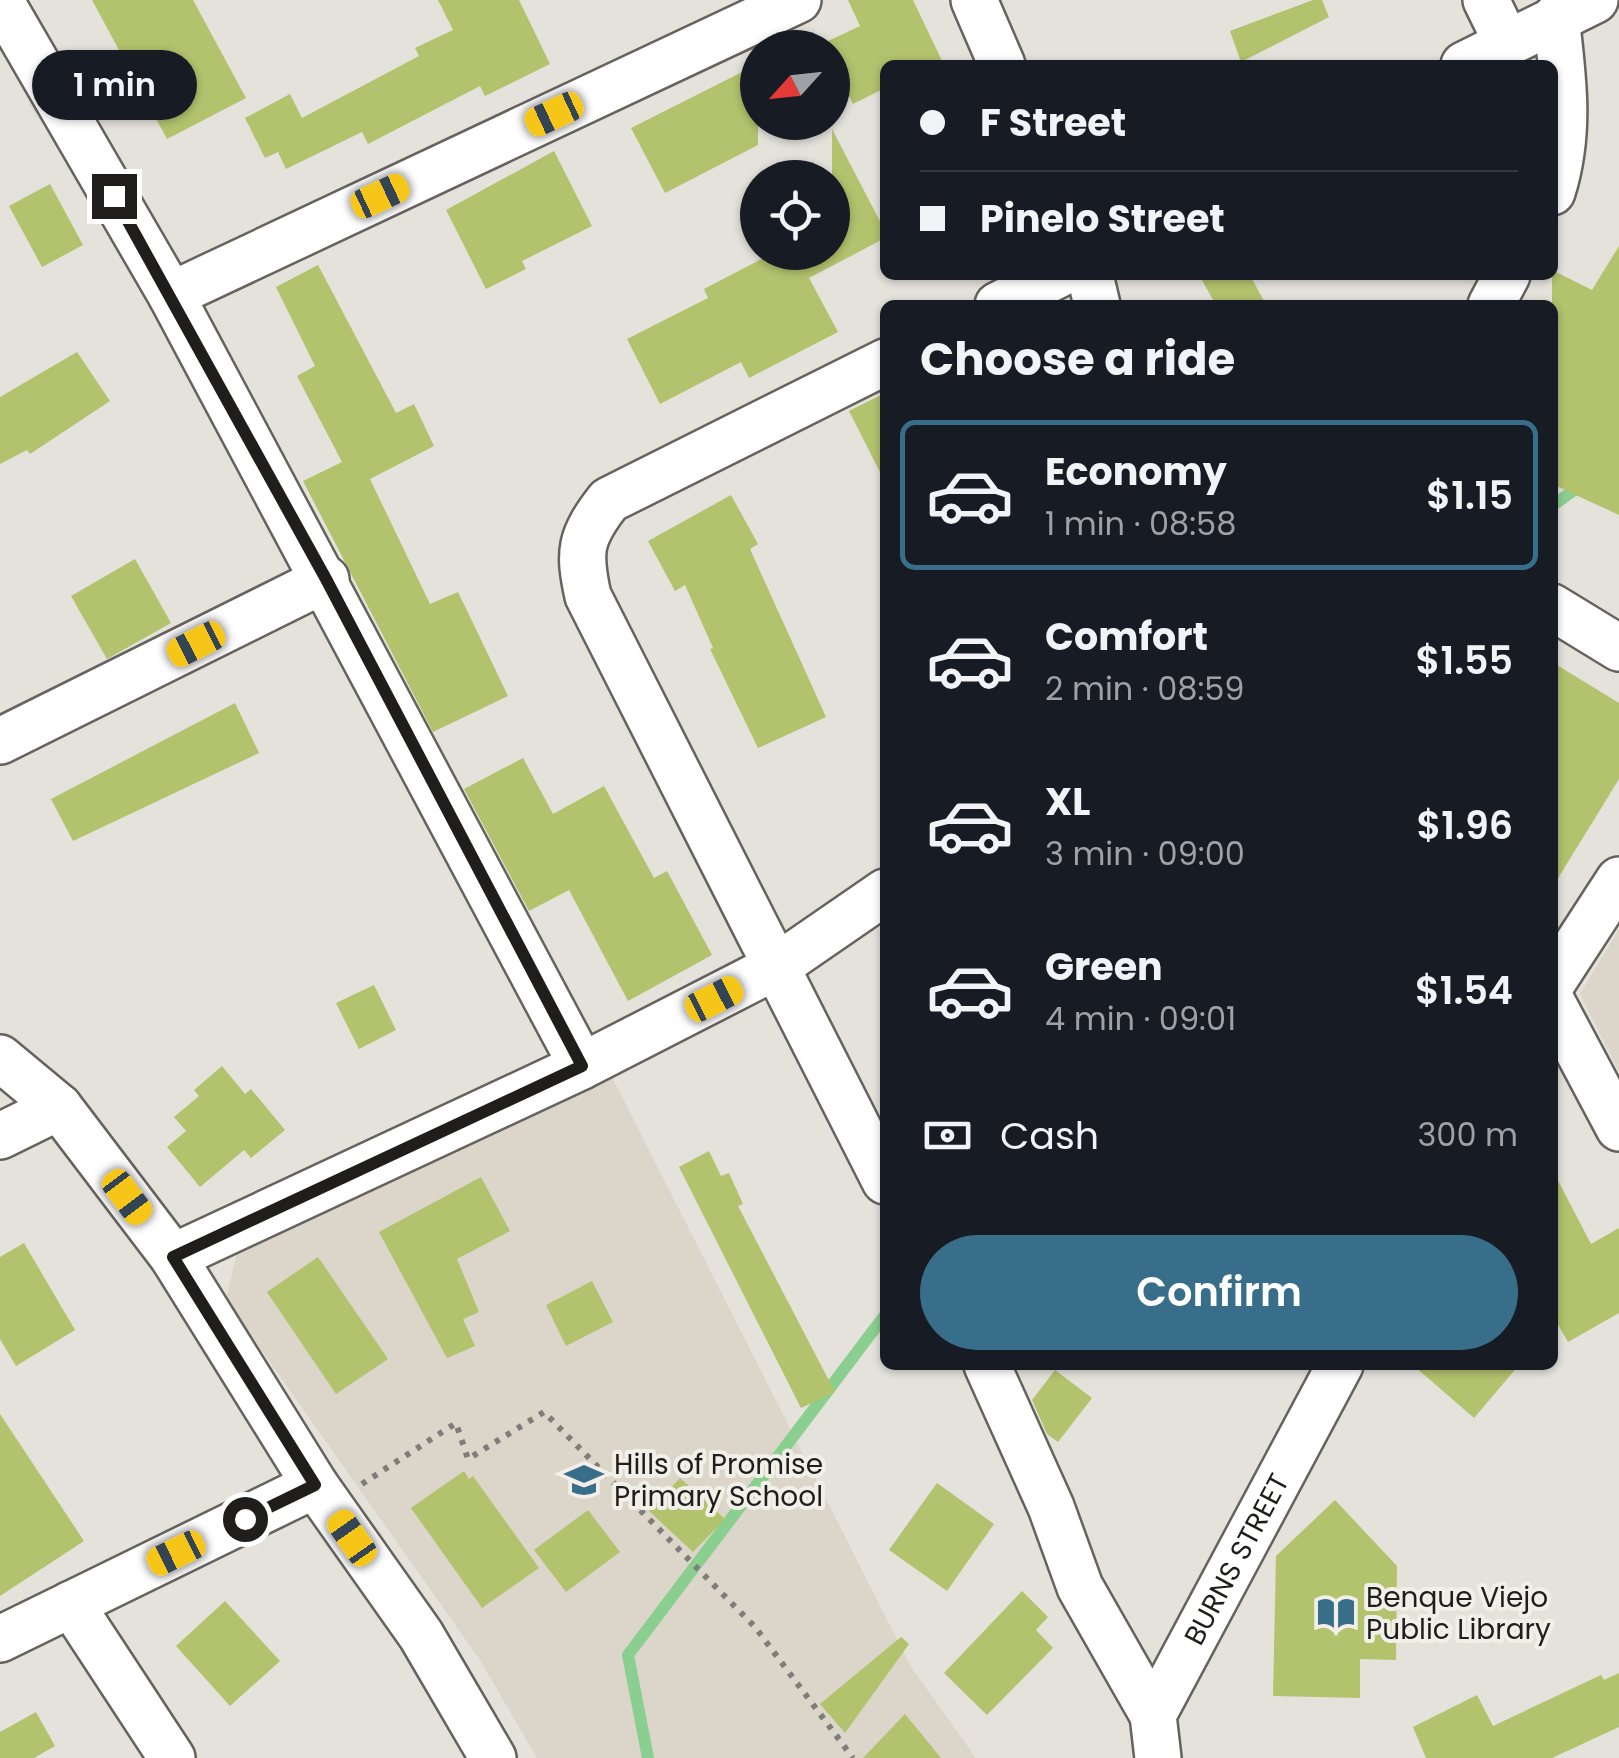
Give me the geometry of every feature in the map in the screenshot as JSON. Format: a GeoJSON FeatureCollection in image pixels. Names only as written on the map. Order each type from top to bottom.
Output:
{"type":"FeatureCollection","features":[{"type":"Feature","properties":{"kind":"street"},"geometry":{"type":"LineString","coordinates":[[0,0],[170,295],[326,579],[582,1066]]}},
{"type":"Feature","properties":{"kind":"street"},"geometry":{"type":"LineString","coordinates":[[170,295],[798,0]]}},
{"type":"Feature","properties":{"kind":"street"},"geometry":{"type":"LineString","coordinates":[[974,0],[1000,60]]}},
{"type":"Feature","properties":{"kind":"street"},"geometry":{"type":"LineString","coordinates":[[1486,0],[1507,42]]}},
{"type":"Feature","properties":{"kind":"street"},"geometry":{"type":"LineString","coordinates":[[1473,60],[1576,8]]}},
{"type":"Feature","properties":{"kind":"street"},"geometry":{"type":"LineString","coordinates":[[1558,168],[1565,141],[1576,8]]}},
{"type":"Feature","properties":{"kind":"street"},"geometry":{"type":"LineString","coordinates":[[1008,300],[1048,280]]}},
{"type":"Feature","properties":{"kind":"street"},"geometry":{"type":"LineString","coordinates":[[880,364],[609,500],[588,527],[580,558],[588,596],[779,965],[880,1171]]}},
{"type":"Feature","properties":{"kind":"street"},"geometry":{"type":"LineString","coordinates":[[0,741],[326,579]]}},
{"type":"Feature","properties":{"kind":"street"},"geometry":{"type":"LineString","coordinates":[[1558,611],[1619,648]]}},
{"type":"Feature","properties":{"kind":"street"},"geometry":{"type":"LineString","coordinates":[[1558,974],[1619,880]]}},
{"type":"Feature","properties":{"kind":"street"},"geometry":{"type":"LineString","coordinates":[[173,1257],[582,1066],[779,965],[880,895]]}},
{"type":"Feature","properties":{"kind":"street"},"geometry":{"type":"LineString","coordinates":[[1558,1013],[1619,1128]]}},
{"type":"Feature","properties":{"kind":"street"},"geometry":{"type":"LineString","coordinates":[[0,1058],[59,1107],[173,1257],[322,1495],[421,1636],[494,1758]]}},
{"type":"Feature","properties":{"kind":"street"},"geometry":{"type":"LineString","coordinates":[[0,1136],[59,1107]]}},
{"type":"Feature","properties":{"kind":"street"},"geometry":{"type":"LineString","coordinates":[[989,1370],[1051,1507],[1080,1587],[1155,1736]]}},
{"type":"Feature","properties":{"kind":"street","name":"BURNS STREET"},"geometry":{"type":"LineString","coordinates":[[1155,1736],[1338,1370]]}},
{"type":"Feature","properties":{"kind":"street"},"geometry":{"type":"LineString","coordinates":[[0,1639],[322,1495]]}},
{"type":"Feature","properties":{"kind":"street"},"geometry":{"type":"LineString","coordinates":[[72,1604],[172,1758]]}},
{"type":"Feature","properties":{"kind":"path"},"geometry":{"type":"LineString","coordinates":[[322,1495],[456,1423],[468,1459],[544,1412],[755,1628],[853,1758]]}},
{"type":"Feature","properties":{"kind":"shaded area"},"geometry":{"type":"Polygon","coordinates":[[[1619,929],[1619,1072],[1580,994],[1619,929]]]}},
{"type":"Feature","properties":{"kind":"shaded area","name":"Hills of Promise Primary School"},"geometry":{"type":"Polygon","coordinates":[[[607,1067],[911,1667],[976,1758],[537,1758],[480,1660],[226,1300],[238,1248],[607,1067]]]}},
{"type":"Feature","properties":{"kind":"building"},"geometry":{"type":"Polygon","coordinates":[[[92,0],[193,0],[246,98],[167,139],[92,0]]]}},
{"type":"Feature","properties":{"kind":"building"},"geometry":{"type":"Polygon","coordinates":[[[438,0],[519,0],[550,64],[485,96],[480,86],[368,144],[362,132],[286,169],[278,152],[265,158],[245,118],[290,94],[302,118],[419,56],[415,48],[453,30],[438,0]]]}},
{"type":"Feature","properties":{"kind":"building"},"geometry":{"type":"Polygon","coordinates":[[[848,0],[913,0],[942,60],[880,60],[880,90],[853,104],[850,31],[860,26],[848,0]]]}},
{"type":"Feature","properties":{"kind":"building"},"geometry":{"type":"Polygon","coordinates":[[[1313,0],[1322,0],[1329,17],[1245,60],[1240,60],[1230,31],[1313,0]]]}},
{"type":"Feature","properties":{"kind":"building"},"geometry":{"type":"Polygon","coordinates":[[[740,73],[740,140],[758,140],[758,145],[665,193],[631,128],[740,73]]]}},
{"type":"Feature","properties":{"kind":"building"},"geometry":{"type":"Polygon","coordinates":[[[832,140],[838,140],[848,160],[832,160],[832,140]]]}},
{"type":"Feature","properties":{"kind":"building"},"geometry":{"type":"Polygon","coordinates":[[[554,151],[592,226],[522,261],[526,269],[486,289],[446,210],[554,151]]]}},
{"type":"Feature","properties":{"kind":"building"},"geometry":{"type":"Polygon","coordinates":[[[850,164],[880,221],[880,241],[850,256],[850,164]]]}},
{"type":"Feature","properties":{"kind":"building"},"geometry":{"type":"Polygon","coordinates":[[[50,184],[83,245],[42,267],[9,206],[50,184]]]}},
{"type":"Feature","properties":{"kind":"building"},"geometry":{"type":"Polygon","coordinates":[[[1619,246],[1619,515],[1558,487],[1558,300],[1552,300],[1552,280],[1558,280],[1558,273],[1592,290],[1619,246]]]}},
{"type":"Feature","properties":{"kind":"building"},"geometry":{"type":"Polygon","coordinates":[[[318,265],[396,413],[414,404],[434,446],[370,479],[430,604],[458,592],[508,696],[433,732],[303,481],[342,462],[297,376],[315,366],[276,287],[318,265]]]}},
{"type":"Feature","properties":{"kind":"building"},"geometry":{"type":"Polygon","coordinates":[[[740,270],[824,270],[809,278],[838,332],[749,378],[741,362],[660,404],[627,339],[708,298],[704,289],[740,270]]]}},
{"type":"Feature","properties":{"kind":"building"},"geometry":{"type":"Polygon","coordinates":[[[1202,280],[1253,280],[1263,300],[1213,300],[1202,280]]]}},
{"type":"Feature","properties":{"kind":"building"},"geometry":{"type":"Polygon","coordinates":[[[77,352],[110,401],[30,454],[27,450],[0,464],[0,397],[77,352]]]}},
{"type":"Feature","properties":{"kind":"building"},"geometry":{"type":"Polygon","coordinates":[[[880,396],[880,472],[849,411],[880,396]]]}},
{"type":"Feature","properties":{"kind":"building"},"geometry":{"type":"Polygon","coordinates":[[[731,495],[758,544],[750,549],[826,717],[758,748],[710,649],[713,648],[685,585],[675,591],[648,541],[731,495]]]}},
{"type":"Feature","properties":{"kind":"building"},"geometry":{"type":"Polygon","coordinates":[[[135,559],[171,623],[107,659],[71,596],[135,559]]]}},
{"type":"Feature","properties":{"kind":"building"},"geometry":{"type":"Polygon","coordinates":[[[1558,666],[1619,703],[1619,779],[1558,878],[1558,666]]]}},
{"type":"Feature","properties":{"kind":"building"},"geometry":{"type":"Polygon","coordinates":[[[235,703],[259,753],[73,841],[51,799],[235,703]]]}},
{"type":"Feature","properties":{"kind":"building"},"geometry":{"type":"Polygon","coordinates":[[[523,758],[553,814],[604,786],[654,878],[667,871],[712,955],[628,1001],[569,890],[529,911],[464,789],[523,758]]]}},
{"type":"Feature","properties":{"kind":"building"},"geometry":{"type":"Polygon","coordinates":[[[374,985],[396,1030],[359,1049],[336,1003],[374,985]]]}},
{"type":"Feature","properties":{"kind":"building"},"geometry":{"type":"Polygon","coordinates":[[[222,1066],[245,1094],[251,1089],[285,1130],[251,1158],[244,1150],[200,1187],[167,1147],[186,1131],[174,1117],[199,1096],[194,1090],[222,1066]]]}},
{"type":"Feature","properties":{"kind":"building"},"geometry":{"type":"Polygon","coordinates":[[[709,1151],[721,1176],[729,1173],[743,1204],[738,1206],[835,1392],[801,1408],[679,1167],[709,1151]]]}},
{"type":"Feature","properties":{"kind":"building"},"geometry":{"type":"Polygon","coordinates":[[[481,1177],[510,1231],[457,1259],[479,1312],[463,1319],[475,1346],[447,1358],[379,1232],[481,1177]]]}},
{"type":"Feature","properties":{"kind":"building"},"geometry":{"type":"Polygon","coordinates":[[[1558,1181],[1591,1244],[1619,1228],[1619,1313],[1568,1342],[1558,1324],[1558,1181]]]}},
{"type":"Feature","properties":{"kind":"building"},"geometry":{"type":"Polygon","coordinates":[[[24,1243],[75,1330],[16,1366],[0,1339],[0,1257],[24,1243]]]}},
{"type":"Feature","properties":{"kind":"building"},"geometry":{"type":"Polygon","coordinates":[[[318,1257],[388,1359],[336,1394],[267,1292],[318,1257]]]}},
{"type":"Feature","properties":{"kind":"building"},"geometry":{"type":"Polygon","coordinates":[[[592,1281],[613,1322],[566,1346],[546,1305],[592,1281]]]}},
{"type":"Feature","properties":{"kind":"building"},"geometry":{"type":"Polygon","coordinates":[[[1055,1370],[1092,1398],[1058,1442],[1047,1434],[1032,1400],[1055,1370]]]}},
{"type":"Feature","properties":{"kind":"building"},"geometry":{"type":"Polygon","coordinates":[[[1419,1370],[1515,1370],[1474,1418],[1419,1370]]]}},
{"type":"Feature","properties":{"kind":"building"},"geometry":{"type":"Polygon","coordinates":[[[0,1414],[84,1541],[0,1596],[0,1414]]]}},
{"type":"Feature","properties":{"kind":"building"},"geometry":{"type":"Polygon","coordinates":[[[464,1471],[469,1479],[473,1476],[539,1568],[482,1608],[411,1508],[464,1471]]]}},
{"type":"Feature","properties":{"kind":"building"},"geometry":{"type":"Polygon","coordinates":[[[680,1478],[725,1519],[693,1552],[649,1511],[680,1478]]]}},
{"type":"Feature","properties":{"kind":"building"},"geometry":{"type":"Polygon","coordinates":[[[937,1483],[994,1524],[947,1591],[889,1550],[937,1483]]]}},
{"type":"Feature","properties":{"kind":"building","name":"Benque Viejo Public Library"},"geometry":{"type":"Polygon","coordinates":[[[1335,1500],[1397,1566],[1396,1660],[1360,1659],[1360,1698],[1273,1696],[1276,1556],[1335,1500]]]}},
{"type":"Feature","properties":{"kind":"building"},"geometry":{"type":"Polygon","coordinates":[[[588,1510],[620,1552],[566,1592],[534,1550],[588,1510]]]}},
{"type":"Feature","properties":{"kind":"building"},"geometry":{"type":"Polygon","coordinates":[[[1022,1591],[1048,1617],[1036,1630],[1053,1648],[987,1715],[944,1673],[1022,1591]]]}},
{"type":"Feature","properties":{"kind":"building"},"geometry":{"type":"Polygon","coordinates":[[[225,1601],[280,1661],[230,1706],[176,1646],[225,1601]]]}},
{"type":"Feature","properties":{"kind":"building"},"geometry":{"type":"Polygon","coordinates":[[[901,1637],[909,1644],[845,1733],[820,1704],[901,1637]]]}},
{"type":"Feature","properties":{"kind":"building"},"geometry":{"type":"Polygon","coordinates":[[[1619,1673],[1619,1727],[1552,1758],[1426,1758],[1413,1727],[1477,1695],[1493,1726],[1601,1675],[1604,1680],[1619,1673]]]}},
{"type":"Feature","properties":{"kind":"building"},"geometry":{"type":"Polygon","coordinates":[[[36,1712],[55,1746],[34,1758],[0,1758],[0,1732],[36,1712]]]}},
{"type":"Feature","properties":{"kind":"building"},"geometry":{"type":"Polygon","coordinates":[[[905,1714],[941,1758],[863,1758],[905,1714]]]}},
{"type":"Feature","properties":{"kind":"waterway"},"geometry":{"type":"LineString","coordinates":[[1558,502],[1581,485]]}},
{"type":"Feature","properties":{"kind":"waterway"},"geometry":{"type":"LineString","coordinates":[[648,1758],[628,1655],[880,1322]]}},
{"type":"Feature","properties":{"kind":"place","name":"Hills of Promise Primary School"},"geometry":{"type":"Point","coordinates":[584,1480]}},
{"type":"Feature","properties":{"kind":"place","name":"Benque Viejo Public Library"},"geometry":{"type":"Point","coordinates":[1336,1613]}},
{"type":"Feature","properties":{"kind":"route"},"geometry":{"type":"LineString","coordinates":[[114,196],[326,579],[582,1066],[173,1257],[315,1485],[245,1519]]}}]}
